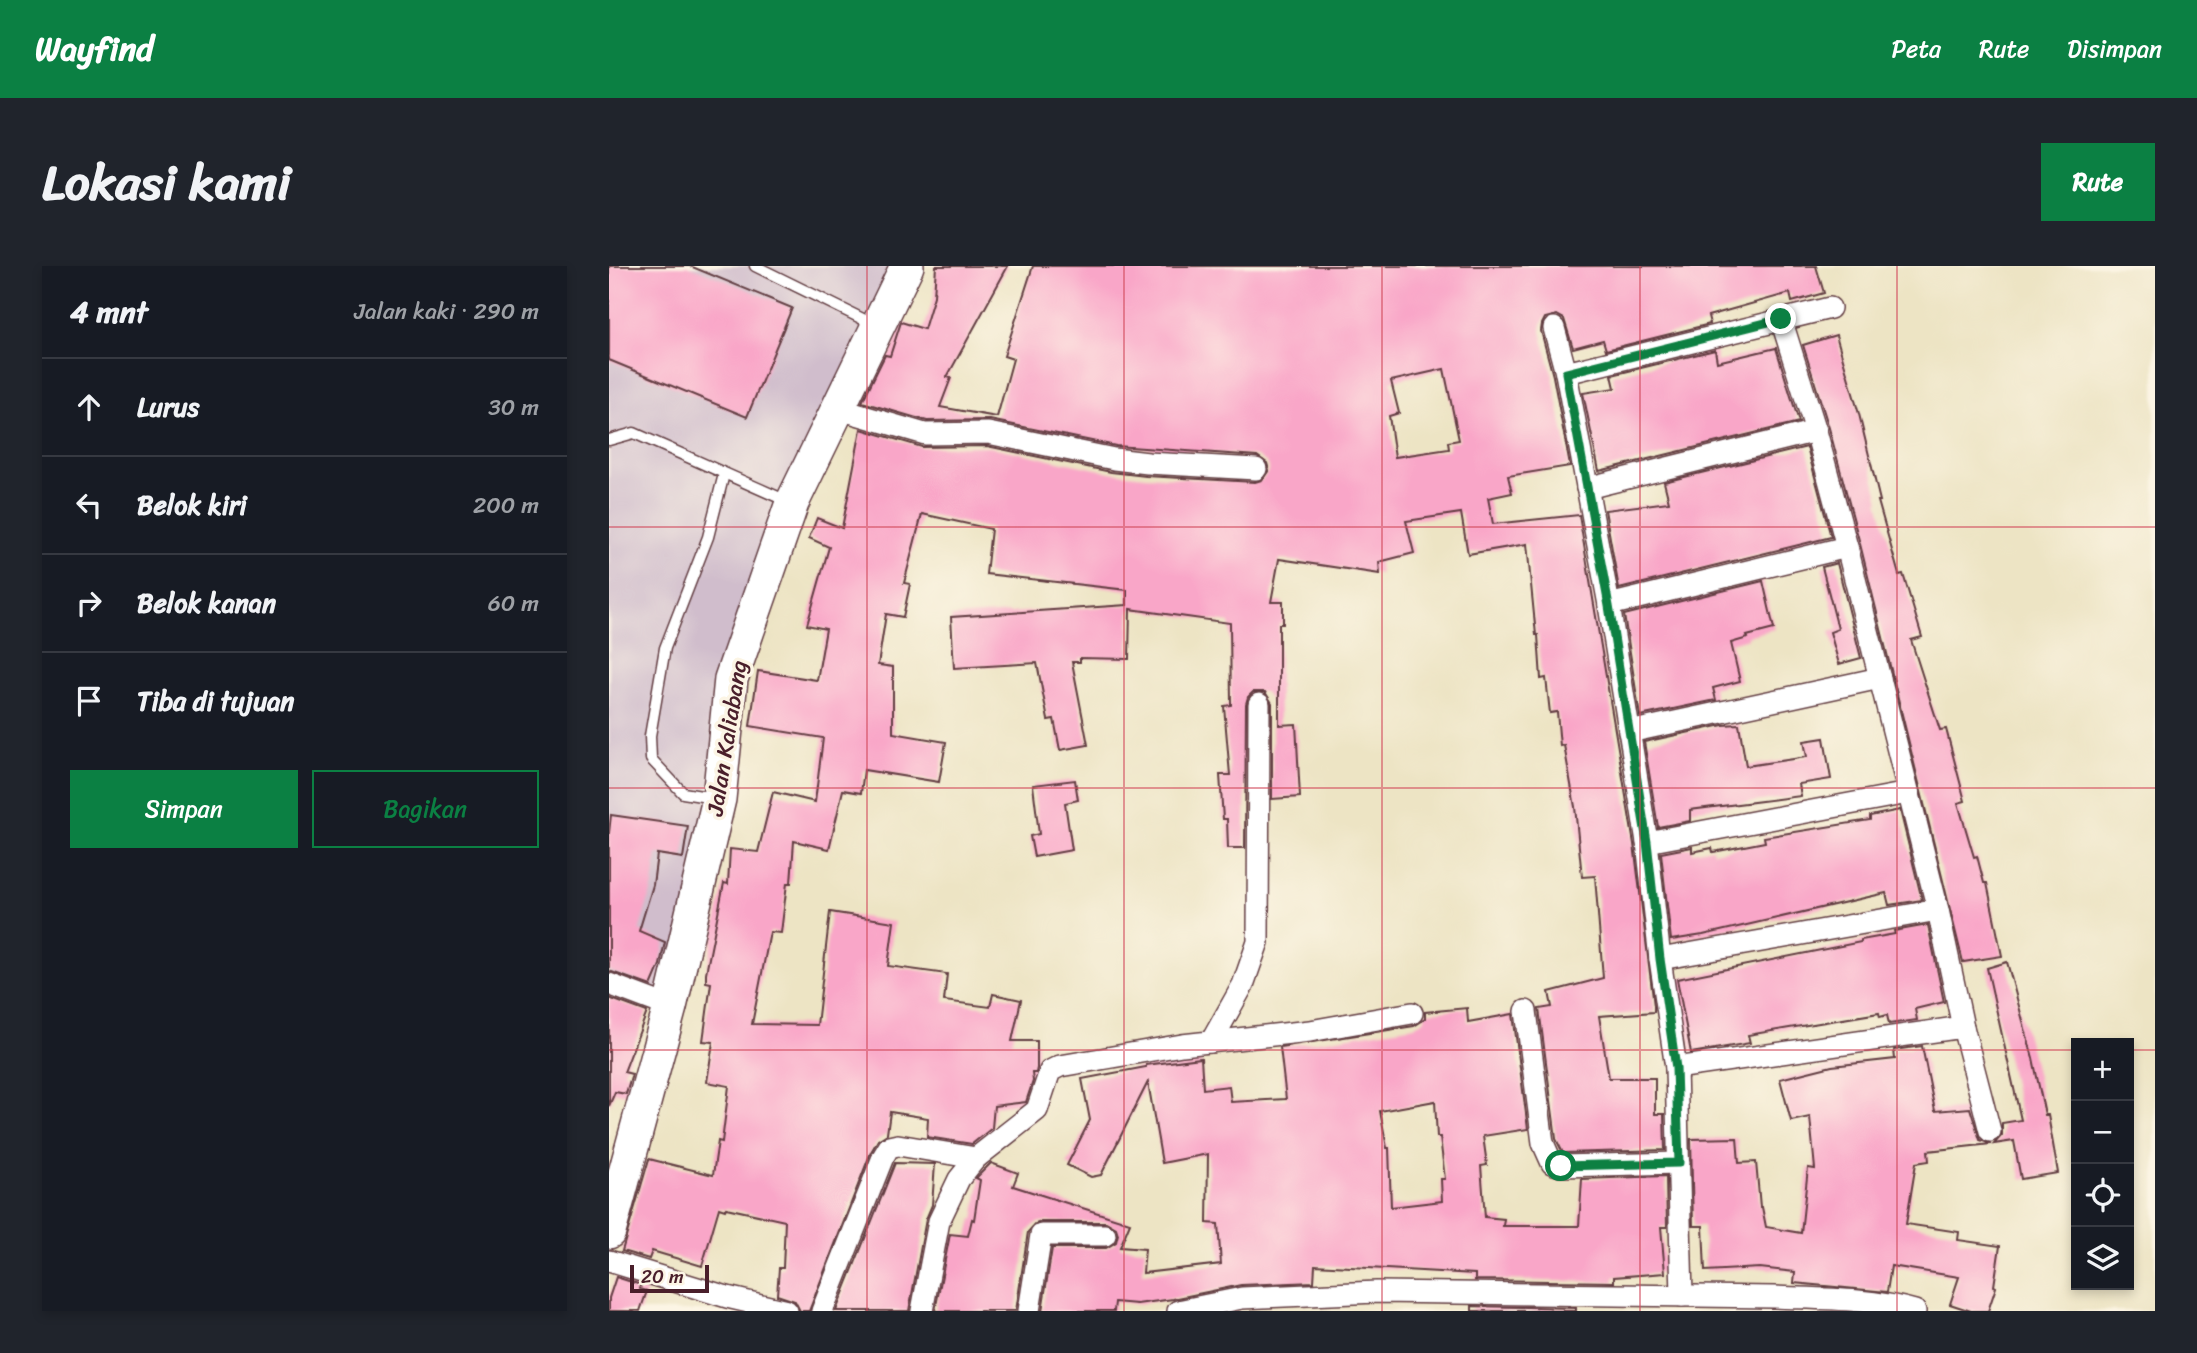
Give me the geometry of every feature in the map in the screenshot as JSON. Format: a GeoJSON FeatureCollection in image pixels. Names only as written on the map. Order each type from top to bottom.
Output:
{"type":"FeatureCollection","features":[{"type":"Feature","properties":{"kind":"main road","name":"Jalan Kaliabang"},"geometry":{"type":"LineString","coordinates":[[609,1232],[670,1007],[719,799],[731,679],[792,503],[908,266]]}},
{"type":"Feature","properties":{"kind":"street"},"geometry":{"type":"LineString","coordinates":[[1566,373],[1830,308]]}},
{"type":"Feature","properties":{"kind":"street"},"geometry":{"type":"LineString","coordinates":[[1781,319],[1816,430],[1847,547],[1990,1131]]}},
{"type":"Feature","properties":{"kind":"street"},"geometry":{"type":"LineString","coordinates":[[1554,328],[1566,373],[1609,606],[1647,842],[1676,1068],[1682,1296]]}},
{"type":"Feature","properties":{"kind":"street"},"geometry":{"type":"LineString","coordinates":[[839,409],[925,434],[988,433],[1114,459],[1256,469]]}},
{"type":"Feature","properties":{"kind":"street"},"geometry":{"type":"LineString","coordinates":[[1587,488],[1816,430]]}},
{"type":"Feature","properties":{"kind":"street"},"geometry":{"type":"LineString","coordinates":[[1609,606],[1847,547]]}},
{"type":"Feature","properties":{"kind":"street"},"geometry":{"type":"LineString","coordinates":[[1629,732],[1880,678]]}},
{"type":"Feature","properties":{"kind":"street"},"geometry":{"type":"LineString","coordinates":[[1211,1042],[1243,985],[1258,942],[1259,704]]}},
{"type":"Feature","properties":{"kind":"street"},"geometry":{"type":"LineString","coordinates":[[1647,842],[1908,793]]}},
{"type":"Feature","properties":{"kind":"street"},"geometry":{"type":"LineString","coordinates":[[1660,959],[1938,910]]}},
{"type":"Feature","properties":{"kind":"street"},"geometry":{"type":"LineString","coordinates":[[609,984],[670,1007]]}},
{"type":"Feature","properties":{"kind":"street"},"geometry":{"type":"LineString","coordinates":[[1526,1011],[1543,1143],[1552,1163],[1561,1166],[1679,1163]]}},
{"type":"Feature","properties":{"kind":"street"},"geometry":{"type":"LineString","coordinates":[[922,1311],[939,1221],[959,1179],[976,1158],[1037,1110],[1050,1072],[1059,1066],[1182,1045],[1310,1031],[1412,1013]]}},
{"type":"Feature","properties":{"kind":"street"},"geometry":{"type":"LineString","coordinates":[[1676,1068],[1963,1027]]}},
{"type":"Feature","properties":{"kind":"street"},"geometry":{"type":"LineString","coordinates":[[823,1311],[889,1147],[898,1145],[976,1158]]}},
{"type":"Feature","properties":{"kind":"street"},"geometry":{"type":"LineString","coordinates":[[1029,1311],[1041,1236],[1104,1235]]}},
{"type":"Feature","properties":{"kind":"street"},"geometry":{"type":"LineString","coordinates":[[609,1261],[727,1297],[787,1311]]}},
{"type":"Feature","properties":{"kind":"street"},"geometry":{"type":"LineString","coordinates":[[1178,1311],[1242,1298],[1377,1292],[1839,1299],[1899,1306],[1915,1311]]}},
{"type":"Feature","properties":{"kind":"lane"},"geometry":{"type":"LineString","coordinates":[[755,266],[877,327]]}},
{"type":"Feature","properties":{"kind":"lane"},"geometry":{"type":"LineString","coordinates":[[609,440],[634,433],[792,503]]}},
{"type":"Feature","properties":{"kind":"lane"},"geometry":{"type":"LineString","coordinates":[[719,799],[683,793],[651,759],[650,736],[665,648],[708,537],[724,474]]}},
{"type":"Feature","properties":{"kind":"shaded area"},"geometry":{"type":"Polygon","coordinates":[[[609,266],[907,266],[749,624],[670,1007],[609,980],[609,266]]]}},
{"type":"Feature","properties":{"kind":"building"},"geometry":{"type":"Polygon","coordinates":[[[609,266],[690,266],[792,308],[747,417],[609,360],[609,266]]]}},
{"type":"Feature","properties":{"kind":"building"},"geometry":{"type":"Polygon","coordinates":[[[936,266],[1008,266],[947,377],[951,378],[940,407],[997,417],[1013,359],[1004,356],[1033,266],[1816,266],[1824,293],[1792,302],[1790,293],[1708,316],[1710,324],[1606,350],[1603,340],[1573,348],[1564,319],[1557,315],[1545,318],[1541,331],[1553,376],[1570,466],[1508,476],[1512,493],[1488,498],[1493,524],[1579,515],[1634,844],[1654,1006],[1654,1012],[1599,1016],[1609,1078],[1655,1078],[1655,1114],[1664,1114],[1665,1150],[1563,1153],[1556,1139],[1539,1009],[1552,1007],[1549,992],[1603,978],[1595,876],[1582,877],[1575,807],[1564,745],[1560,746],[1557,712],[1550,713],[1546,678],[1541,679],[1527,544],[1468,554],[1461,513],[1406,521],[1414,553],[1379,562],[1380,574],[1279,559],[1271,602],[1283,602],[1283,624],[1279,624],[1279,725],[1296,724],[1300,797],[1272,799],[1272,703],[1265,692],[1253,692],[1246,704],[1245,848],[1228,848],[1227,819],[1223,819],[1220,775],[1230,775],[1224,706],[1231,705],[1230,623],[1130,609],[1129,659],[1080,658],[1080,662],[1072,662],[1088,745],[1060,750],[1054,719],[1048,720],[1037,663],[954,668],[951,617],[1127,605],[1127,590],[986,574],[991,529],[922,514],[904,583],[910,584],[903,617],[886,614],[878,665],[893,667],[893,733],[946,742],[939,782],[864,770],[861,793],[843,790],[829,849],[794,841],[791,883],[787,883],[781,933],[770,932],[752,1024],[817,1025],[830,912],[894,922],[888,966],[947,974],[944,1001],[990,1007],[993,994],[1021,1000],[1012,1041],[1037,1041],[1037,1068],[1036,1073],[1032,1073],[1033,1081],[1026,1102],[994,1106],[992,1128],[972,1144],[927,1137],[928,1118],[890,1112],[887,1134],[878,1140],[871,1152],[809,1311],[800,1311],[795,1301],[777,1295],[779,1268],[783,1268],[785,1221],[719,1208],[702,1266],[652,1251],[649,1259],[622,1251],[649,1159],[713,1175],[718,1141],[722,1142],[729,1086],[707,1082],[713,1042],[703,1041],[711,983],[706,982],[706,973],[724,883],[728,884],[730,849],[758,852],[773,792],[815,802],[823,738],[750,726],[758,671],[817,680],[826,629],[807,625],[829,547],[809,538],[817,518],[842,528],[861,429],[922,447],[987,446],[1111,472],[1146,476],[1255,482],[1262,480],[1269,470],[1267,463],[1257,456],[1116,446],[990,420],[927,421],[862,402],[885,355],[890,356],[901,322],[924,329],[934,296],[936,266]],[[1444,369],[1391,381],[1399,413],[1389,416],[1395,457],[1449,449],[1448,442],[1459,440],[1444,369]]]}},
{"type":"Feature","properties":{"kind":"building"},"geometry":{"type":"Polygon","coordinates":[[[1836,335],[1859,414],[1878,501],[1899,575],[1903,574],[1922,637],[1911,640],[1940,730],[1946,729],[1965,801],[1958,803],[1974,857],[1977,856],[1984,883],[1987,883],[2002,956],[1963,962],[1860,544],[1829,428],[1803,345],[1836,335]]]}},
{"type":"Feature","properties":{"kind":"building"},"geometry":{"type":"Polygon","coordinates":[[[1776,348],[1799,422],[1599,471],[1583,393],[1615,388],[1612,375],[1715,350],[1717,362],[1776,348]]]}},
{"type":"Feature","properties":{"kind":"building"},"geometry":{"type":"Polygon","coordinates":[[[1807,447],[1831,537],[1619,589],[1605,510],[1669,502],[1664,482],[1807,447]]]}},
{"type":"Feature","properties":{"kind":"building"},"geometry":{"type":"Polygon","coordinates":[[[1837,563],[1861,658],[1839,664],[1830,632],[1838,629],[1822,567],[1837,563]]]}},
{"type":"Feature","properties":{"kind":"building"},"geometry":{"type":"Polygon","coordinates":[[[1763,581],[1774,629],[1731,643],[1740,681],[1713,688],[1716,700],[1640,716],[1624,615],[1763,581]]]}},
{"type":"Feature","properties":{"kind":"building"},"geometry":{"type":"Polygon","coordinates":[[[1739,724],[1746,766],[1807,757],[1804,741],[1824,738],[1831,779],[1799,784],[1801,796],[1690,810],[1690,821],[1658,827],[1644,742],[1739,724]]]}},
{"type":"Feature","properties":{"kind":"building"},"geometry":{"type":"Polygon","coordinates":[[[1075,780],[1078,800],[1065,803],[1072,850],[1034,857],[1030,836],[1039,834],[1033,785],[1075,780]]]}},
{"type":"Feature","properties":{"kind":"building"},"geometry":{"type":"Polygon","coordinates":[[[1900,810],[1922,900],[1889,905],[1886,893],[1671,940],[1661,853],[1692,847],[1692,852],[1712,848],[1713,852],[1765,842],[1764,837],[1870,820],[1870,816],[1900,810]]]}},
{"type":"Feature","properties":{"kind":"building"},"geometry":{"type":"Polygon","coordinates":[[[611,815],[688,826],[683,858],[657,854],[653,885],[639,931],[665,942],[660,965],[651,986],[609,971],[611,815]]]}},
{"type":"Feature","properties":{"kind":"building"},"geometry":{"type":"Polygon","coordinates":[[[1928,925],[1944,1002],[1915,1009],[1917,1020],[1889,1024],[1887,1015],[1880,1017],[1879,1013],[1748,1035],[1750,1043],[1691,1053],[1677,979],[1861,942],[1895,934],[1894,931],[1928,925]]]}},
{"type":"Feature","properties":{"kind":"building"},"geometry":{"type":"Polygon","coordinates":[[[2007,962],[2045,1115],[2048,1115],[2058,1173],[2021,1179],[2014,1141],[1994,1144],[2002,1135],[2002,1123],[2021,1120],[1987,968],[2007,962]]]}},
{"type":"Feature","properties":{"kind":"building"},"geometry":{"type":"Polygon","coordinates":[[[609,998],[647,1012],[624,1072],[632,1074],[626,1094],[615,1092],[609,1106],[609,998]]]}},
{"type":"Feature","properties":{"kind":"building"},"geometry":{"type":"Polygon","coordinates":[[[1467,1008],[1468,1022],[1513,1014],[1528,1129],[1483,1136],[1487,1165],[1481,1166],[1485,1217],[1504,1219],[1503,1226],[1579,1226],[1582,1179],[1666,1176],[1667,1227],[1661,1227],[1665,1273],[1614,1277],[1614,1282],[1475,1280],[1475,1274],[1315,1265],[1314,1282],[1241,1285],[1137,1304],[1115,1302],[1114,1311],[1042,1311],[1052,1248],[1106,1248],[1116,1242],[1118,1234],[1116,1228],[1106,1222],[1041,1222],[1028,1232],[1016,1311],[935,1311],[950,1234],[968,1236],[972,1219],[974,1220],[980,1180],[976,1178],[991,1163],[1018,1173],[1013,1186],[1130,1223],[1120,1247],[1145,1249],[1143,1273],[1221,1264],[1218,1224],[1207,1223],[1208,1154],[1162,1163],[1148,1082],[1101,1175],[1091,1177],[1067,1165],[1090,1120],[1082,1079],[1146,1065],[1201,1058],[1203,1089],[1229,1086],[1231,1102],[1286,1099],[1280,1047],[1414,1026],[1425,1019],[1425,1012],[1467,1008]],[[1435,1101],[1380,1111],[1389,1148],[1391,1207],[1442,1201],[1441,1179],[1445,1179],[1440,1137],[1437,1137],[1435,1101]]]}},
{"type":"Feature","properties":{"kind":"building"},"geometry":{"type":"Polygon","coordinates":[[[1922,1046],[1935,1111],[1970,1108],[1980,1140],[1991,1144],[1928,1151],[1929,1161],[1916,1163],[1906,1224],[1959,1232],[1958,1240],[2000,1246],[1996,1287],[1988,1311],[1971,1311],[1950,1304],[1959,1277],[1891,1266],[1887,1292],[1794,1283],[1795,1272],[1760,1268],[1705,1271],[1703,1226],[1693,1226],[1691,1139],[1737,1138],[1739,1163],[1756,1162],[1760,1207],[1766,1227],[1801,1233],[1808,1168],[1815,1169],[1810,1117],[1791,1121],[1780,1079],[1832,1066],[1895,1059],[1894,1050],[1922,1046]]]}},
{"type":"Feature","properties":{"kind":"building"},"geometry":{"type":"Polygon","coordinates":[[[895,1163],[935,1164],[932,1205],[926,1219],[909,1311],[836,1311],[895,1163]]]}},
{"type":"Feature","properties":{"kind":"building"},"geometry":{"type":"Polygon","coordinates":[[[616,1277],[641,1285],[640,1289],[647,1291],[640,1311],[609,1311],[609,1298],[616,1277]]]}},
{"type":"Feature","properties":{"kind":"building"},"geometry":{"type":"Polygon","coordinates":[[[1472,1306],[1576,1308],[1576,1311],[1472,1311],[1472,1306]]]}},
{"type":"Feature","properties":{"kind":"route"},"geometry":{"type":"LineString","coordinates":[[1561,1166],[1679,1163],[1676,1068],[1647,842],[1609,606],[1566,373],[1781,319]]}}]}
